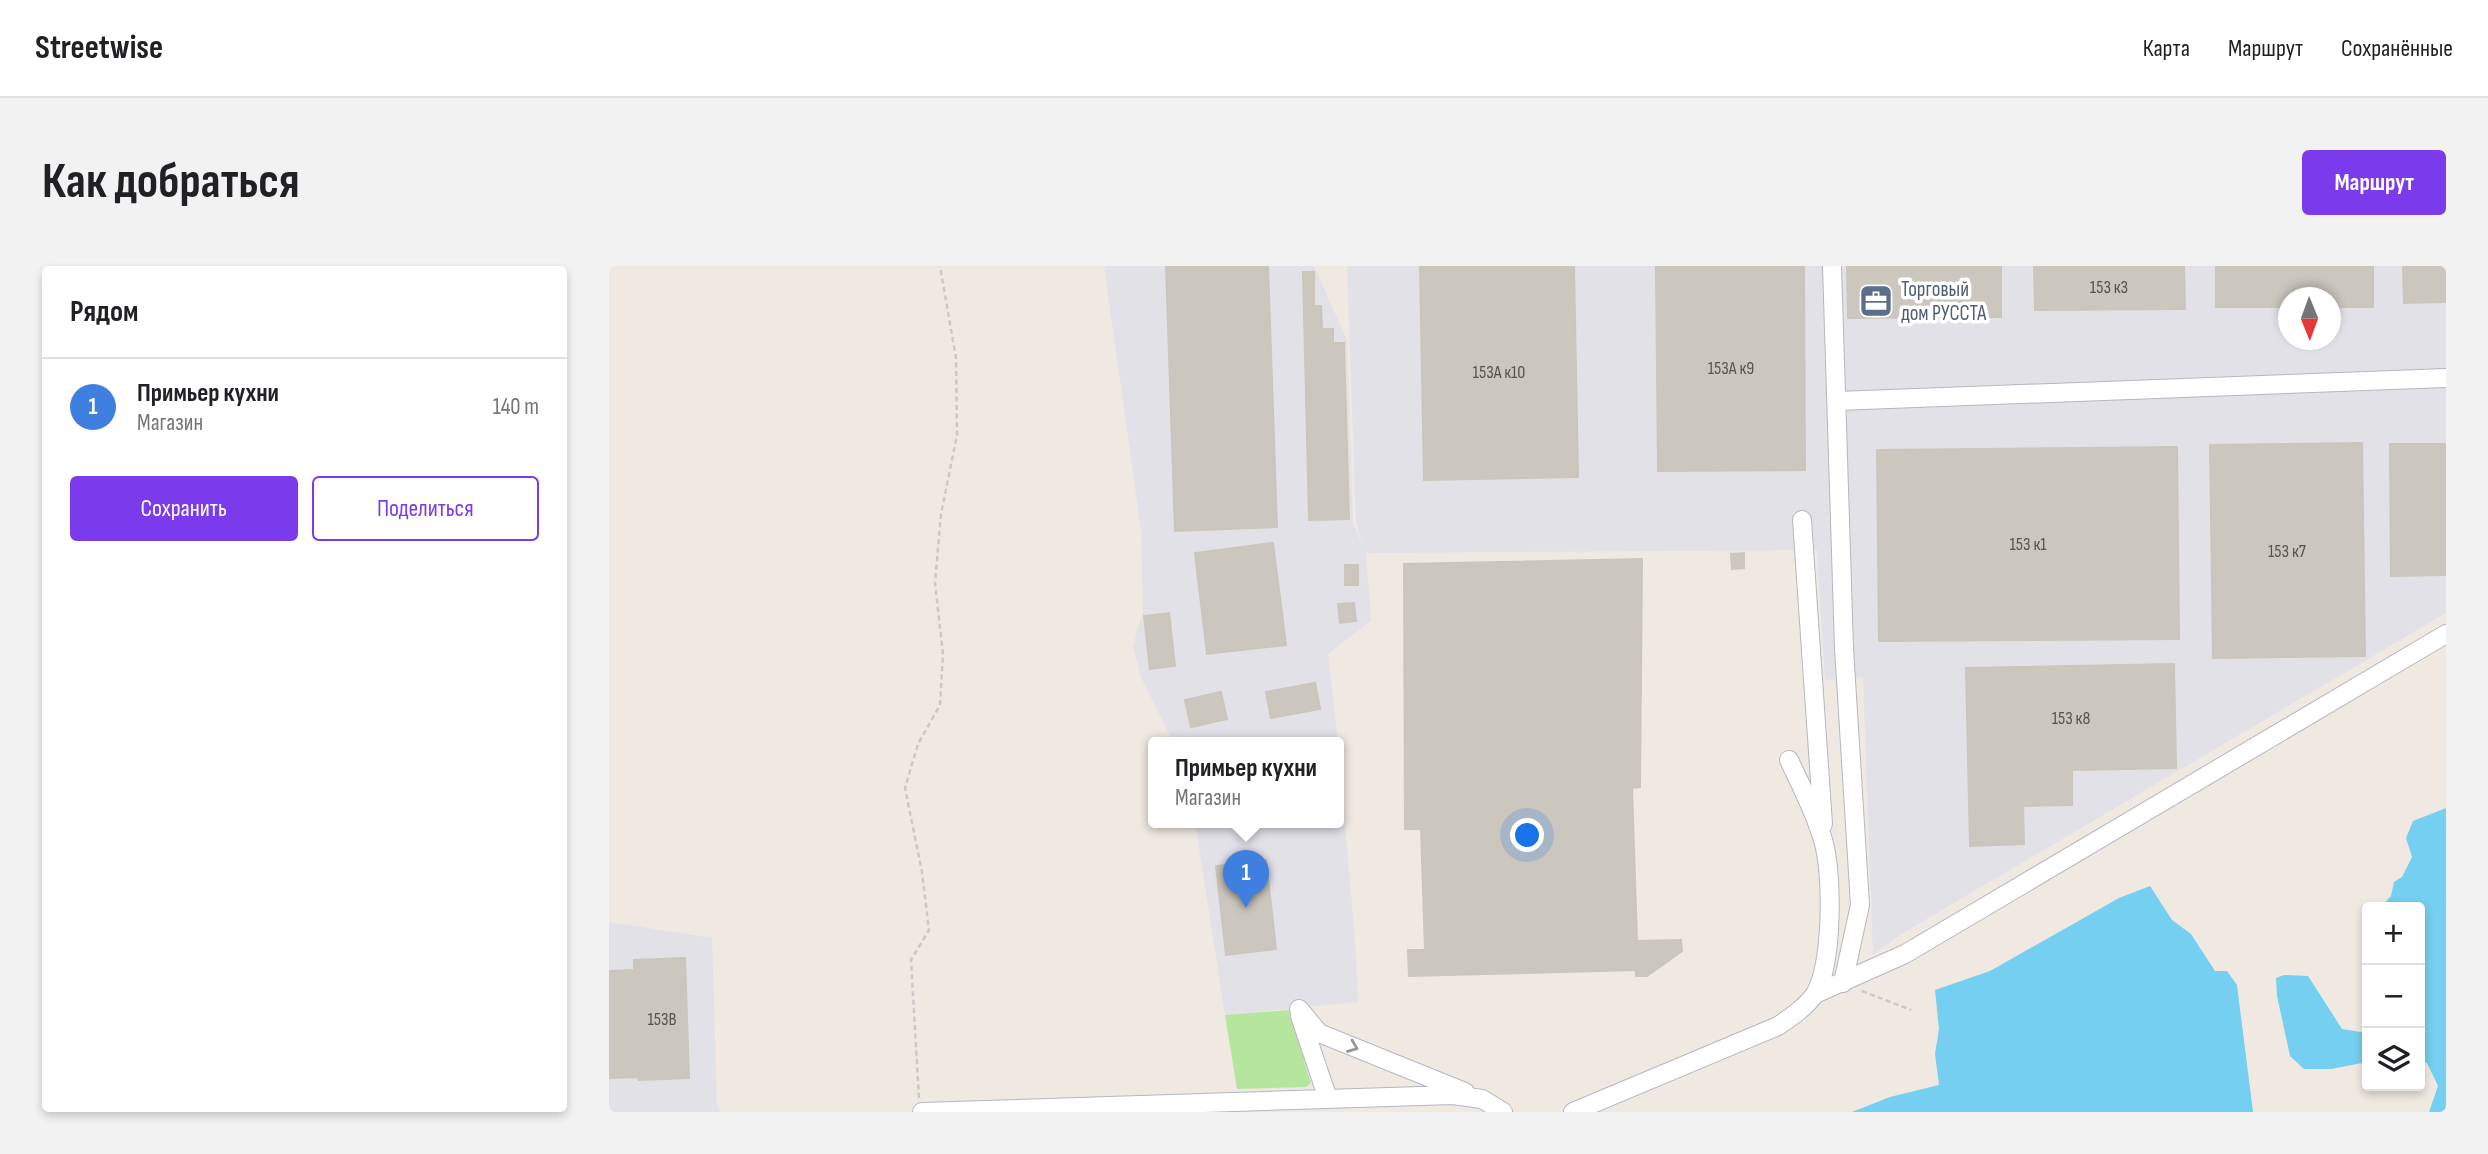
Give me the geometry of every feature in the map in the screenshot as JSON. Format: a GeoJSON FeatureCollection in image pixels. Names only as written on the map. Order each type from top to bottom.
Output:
{"type":"FeatureCollection","features":[{"type":"Feature","properties":{"kind":"street"},"geometry":{"type":"LineString","coordinates":[[1832,266],[1844,648],[1860,905],[1843,983]]}},
{"type":"Feature","properties":{"kind":"street"},"geometry":{"type":"LineString","coordinates":[[1837,401],[2446,379]]}},
{"type":"Feature","properties":{"kind":"street"},"geometry":{"type":"LineString","coordinates":[[1802,520],[1830,899],[1826,966],[1815,994]]}},
{"type":"Feature","properties":{"kind":"street"},"geometry":{"type":"LineString","coordinates":[[1573,1112],[1778,1026],[1815,994],[1905,954],[2446,634]]}},
{"type":"Feature","properties":{"kind":"street"},"geometry":{"type":"LineString","coordinates":[[1789,760],[1824,841]]}},
{"type":"Feature","properties":{"kind":"street"},"geometry":{"type":"LineString","coordinates":[[1328,1099],[1299,1009],[1319,1033],[1482,1099],[1503,1112]]}},
{"type":"Feature","properties":{"kind":"street"},"geometry":{"type":"LineString","coordinates":[[921,1105],[997,1111],[1453,1095],[1482,1099]]}},
{"type":"Feature","properties":{"kind":"path"},"geometry":{"type":"LineString","coordinates":[[921,1105],[911,960],[929,930],[922,872],[905,788],[918,744],[940,705],[943,654],[935,583],[941,513],[957,435],[956,358],[940,266]]}},
{"type":"Feature","properties":{"kind":"path"},"geometry":{"type":"LineString","coordinates":[[1843,983],[1911,1010]]}},
{"type":"Feature","properties":{"kind":"shaded area"},"geometry":{"type":"Polygon","coordinates":[[[1104,266],[1314,266],[1347,340],[1353,523],[1362,544],[1356,522],[1347,266],[2446,266],[2446,613],[1903,933],[1873,955],[1863,677],[1825,680],[1817,550],[1366,553],[1371,621],[1328,654],[1337,737],[1171,737],[1141,677],[1133,646],[1143,612],[1141,530],[1104,266]]]}},
{"type":"Feature","properties":{"kind":"shaded area"},"geometry":{"type":"Polygon","coordinates":[[[1344,810],[1358,1002],[1225,1015],[1196,828],[1344,828],[1344,810]]]}},
{"type":"Feature","properties":{"kind":"shaded area"},"geometry":{"type":"Polygon","coordinates":[[[609,922],[712,938],[717,1105],[720,1112],[609,1112],[609,922]]]}},
{"type":"Feature","properties":{"kind":"green space"},"geometry":{"type":"Polygon","coordinates":[[[1289,1010],[1311,1083],[1306,1087],[1237,1089],[1225,1015],[1289,1010]]]}},
{"type":"Feature","properties":{"kind":"water"},"geometry":{"type":"Polygon","coordinates":[[[2446,808],[2446,1112],[2429,1112],[2438,1086],[2425,1062],[2425,902],[2386,902],[2391,896],[2394,882],[2402,877],[2412,857],[2406,838],[2413,821],[2446,808]]]}},
{"type":"Feature","properties":{"kind":"water"},"geometry":{"type":"Polygon","coordinates":[[[2150,886],[2172,920],[2191,934],[2215,971],[2227,971],[2237,985],[2253,1112],[1852,1112],[1890,1097],[1939,1085],[1935,1054],[1939,1029],[1935,990],[1990,971],[2119,898],[2150,886]]]}},
{"type":"Feature","properties":{"kind":"water"},"geometry":{"type":"Polygon","coordinates":[[[2284,975],[2308,976],[2342,1029],[2362,1032],[2362,1063],[2331,1069],[2304,1069],[2290,1056],[2277,996],[2276,978],[2284,975]]]}},
{"type":"Feature","properties":{"kind":"building"},"geometry":{"type":"Polygon","coordinates":[[[1166,266],[1268,266],[1277,527],[1175,531],[1166,266]]]}},
{"type":"Feature","properties":{"kind":"building"},"geometry":{"type":"Polygon","coordinates":[[[1420,266],[1574,266],[1578,477],[1424,480],[1420,266]]]}},
{"type":"Feature","properties":{"kind":"building"},"geometry":{"type":"Polygon","coordinates":[[[1656,266],[1804,266],[1805,470],[1658,471],[1656,266]]]}},
{"type":"Feature","properties":{"kind":"building"},"geometry":{"type":"Polygon","coordinates":[[[1847,266],[2001,266],[2001,317],[1848,318],[1847,266]]]}},
{"type":"Feature","properties":{"kind":"building"},"geometry":{"type":"Polygon","coordinates":[[[2034,266],[2184,266],[2185,309],[2035,310],[2034,266]]]}},
{"type":"Feature","properties":{"kind":"building"},"geometry":{"type":"Polygon","coordinates":[[[2216,266],[2373,266],[2373,307],[2341,307],[2341,287],[2278,287],[2278,307],[2216,307],[2216,266]]]}},
{"type":"Feature","properties":{"kind":"building"},"geometry":{"type":"Polygon","coordinates":[[[2403,266],[2446,266],[2446,302],[2404,303],[2403,266]]]}},
{"type":"Feature","properties":{"kind":"building"},"geometry":{"type":"Polygon","coordinates":[[[1303,272],[1314,272],[1314,306],[1321,306],[1322,329],[1333,329],[1333,343],[1344,343],[1349,519],[1309,520],[1303,272]]]}},
{"type":"Feature","properties":{"kind":"building"},"geometry":{"type":"Polygon","coordinates":[[[2362,443],[2365,656],[2213,658],[2210,445],[2362,443]]]}},
{"type":"Feature","properties":{"kind":"building"},"geometry":{"type":"Polygon","coordinates":[[[2390,444],[2446,444],[2446,575],[2391,576],[2390,444]]]}},
{"type":"Feature","properties":{"kind":"building"},"geometry":{"type":"Polygon","coordinates":[[[2177,447],[2179,639],[1879,641],[1877,450],[2177,447]]]}},
{"type":"Feature","properties":{"kind":"building"},"geometry":{"type":"Polygon","coordinates":[[[1273,543],[1286,645],[1207,654],[1195,553],[1273,543]]]}},
{"type":"Feature","properties":{"kind":"building"},"geometry":{"type":"Polygon","coordinates":[[[1744,553],[1744,568],[1732,569],[1731,554],[1744,553]]]}},
{"type":"Feature","properties":{"kind":"building"},"geometry":{"type":"Polygon","coordinates":[[[1642,559],[1640,787],[1632,788],[1637,941],[1681,940],[1682,951],[1647,976],[1636,976],[1636,970],[1409,976],[1408,950],[1425,950],[1421,829],[1405,829],[1404,564],[1642,559]]]}},
{"type":"Feature","properties":{"kind":"building"},"geometry":{"type":"Polygon","coordinates":[[[1345,565],[1358,565],[1358,585],[1345,585],[1345,565]]]}},
{"type":"Feature","properties":{"kind":"building"},"geometry":{"type":"Polygon","coordinates":[[[1354,603],[1356,621],[1340,623],[1338,604],[1354,603]]]}},
{"type":"Feature","properties":{"kind":"building"},"geometry":{"type":"Polygon","coordinates":[[[1169,613],[1175,666],[1150,669],[1144,616],[1169,613]]]}},
{"type":"Feature","properties":{"kind":"building"},"geometry":{"type":"Polygon","coordinates":[[[2174,664],[2176,768],[2072,770],[2072,805],[2023,806],[2024,844],[1970,846],[1966,668],[2174,664]]]}},
{"type":"Feature","properties":{"kind":"building"},"geometry":{"type":"Polygon","coordinates":[[[1315,683],[1320,709],[1271,718],[1266,692],[1315,683]]]}},
{"type":"Feature","properties":{"kind":"building"},"geometry":{"type":"Polygon","coordinates":[[[1221,692],[1227,719],[1191,727],[1185,700],[1221,692]]]}},
{"type":"Feature","properties":{"kind":"building"},"geometry":{"type":"Polygon","coordinates":[[[1266,860],[1276,949],[1226,955],[1216,866],[1266,860]]]}},
{"type":"Feature","properties":{"kind":"building"},"geometry":{"type":"Polygon","coordinates":[[[685,958],[689,1078],[609,1078],[609,971],[634,970],[634,960],[685,958]]]}},
{"type":"Feature","properties":{"kind":"place","name":"Торговый дом РУССТА"},"geometry":{"type":"Point","coordinates":[1876,301]}},
{"type":"Feature","properties":{"kind":"place","name":"Примьер кухни"},"geometry":{"type":"Point","coordinates":[1246,908]}}]}
